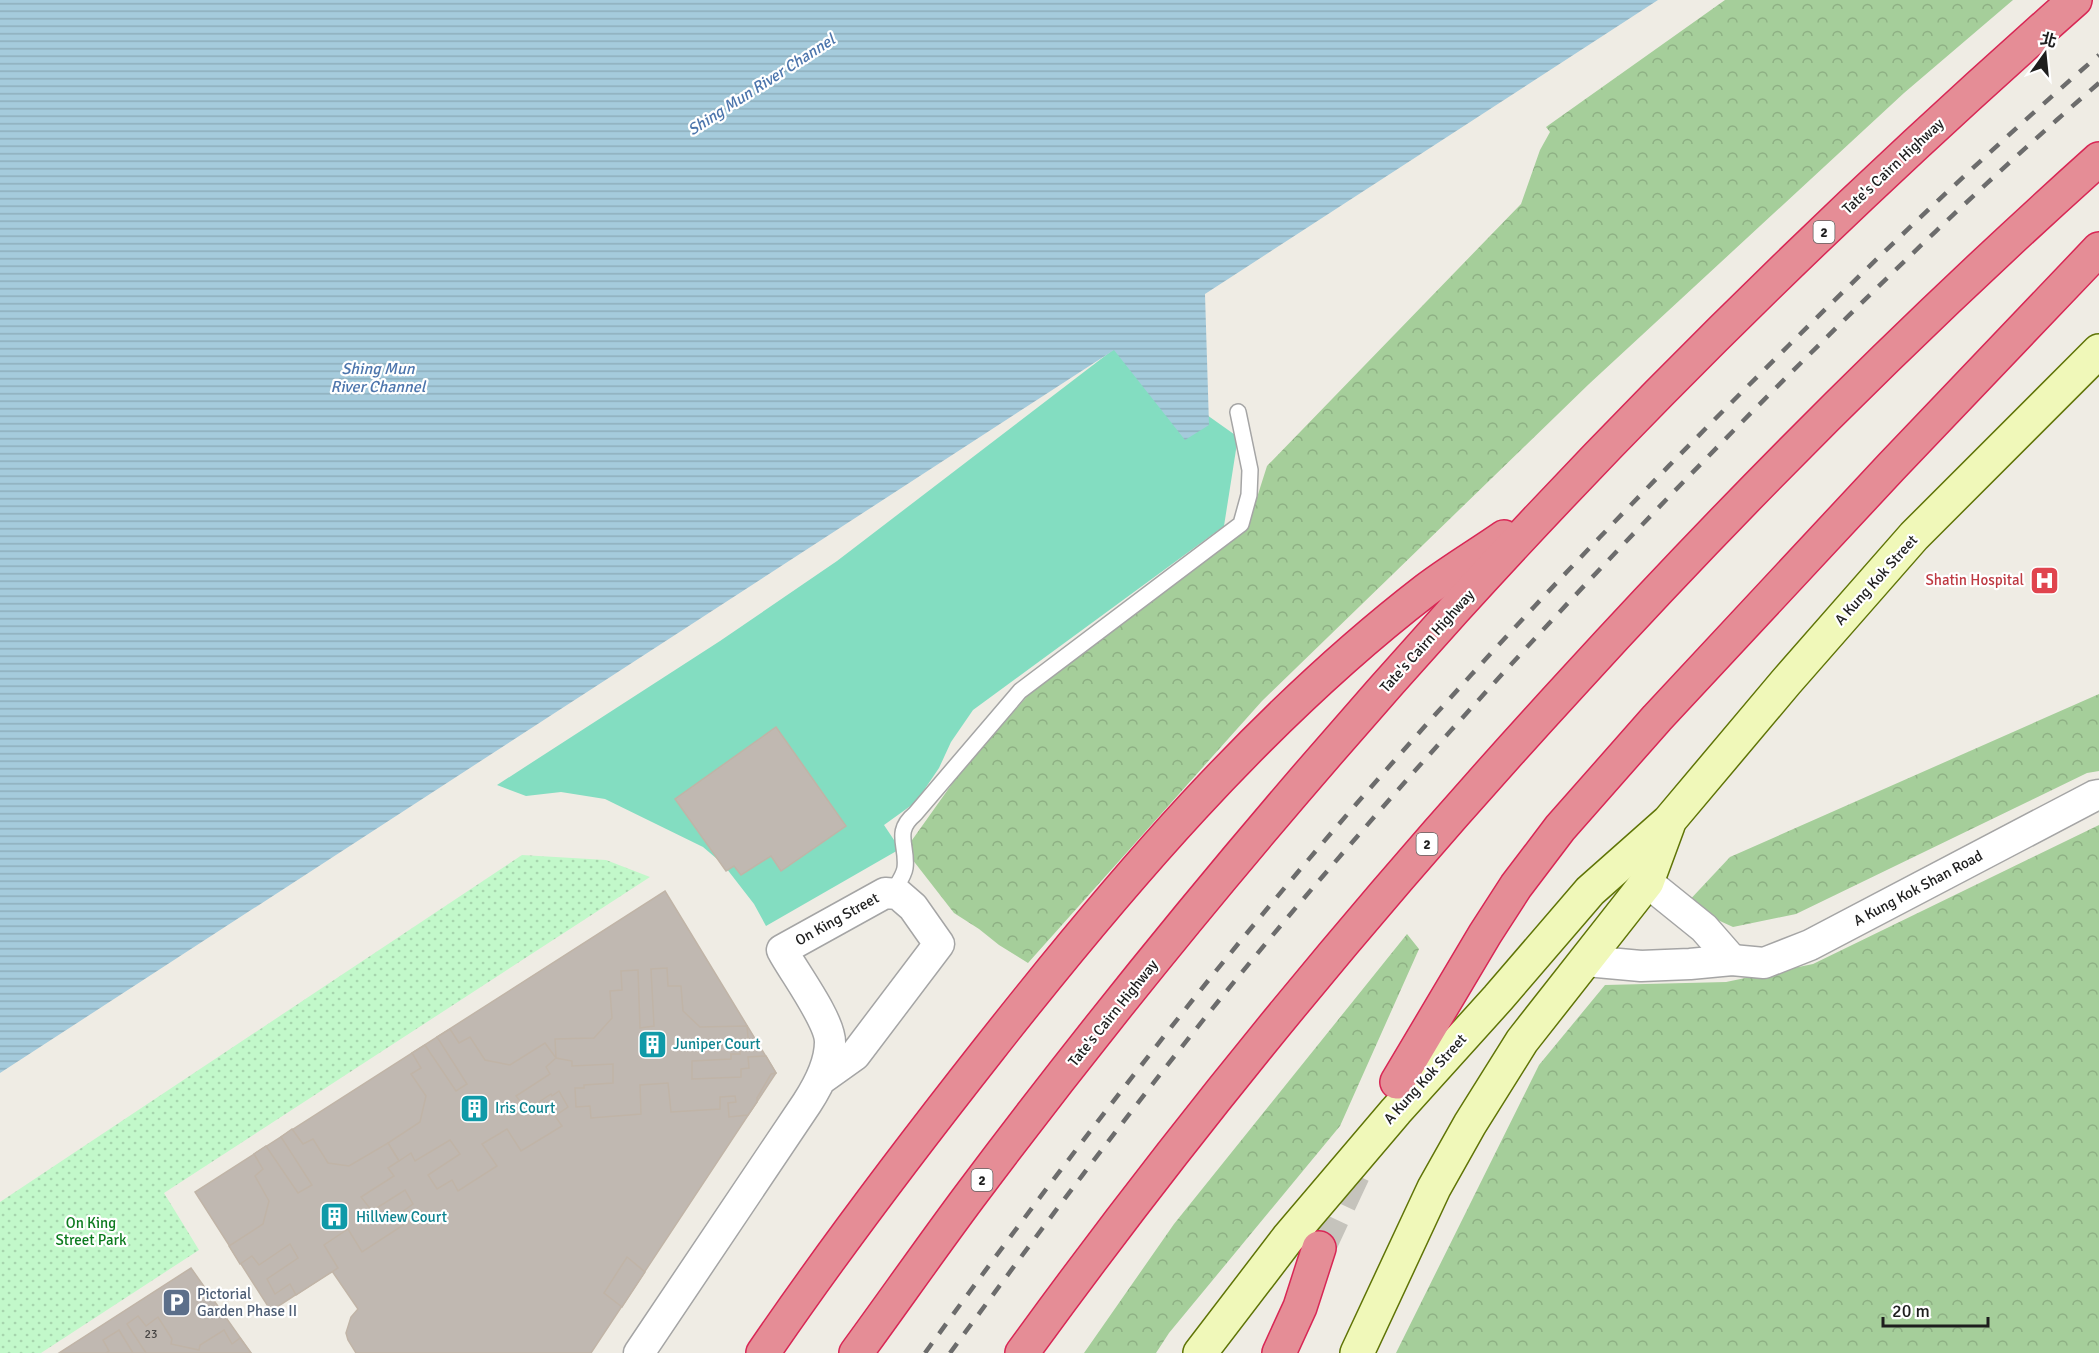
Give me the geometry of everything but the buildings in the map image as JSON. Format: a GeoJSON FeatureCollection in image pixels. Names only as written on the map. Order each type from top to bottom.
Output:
{"type":"FeatureCollection","features":[{"type":"Feature","properties":{"kind":"highway","name":"Tate's Cairn Highway"},"geometry":{"type":"LineString","coordinates":[[856,1353],[970,1197],[1114,1011],[1239,858],[1456,608],[1684,368],[1959,104],[2075,0]]}},
{"type":"Feature","properties":{"kind":"highway","name":"2"},"geometry":{"type":"LineString","coordinates":[[1022,1353],[1144,1190],[1263,1040],[1474,789],[1734,510],[1873,370],[1971,276],[2099,159]]}},
{"type":"Feature","properties":{"kind":"highway"},"geometry":{"type":"LineString","coordinates":[[1396,1082],[1473,952],[1516,886],[1574,811],[1657,718],[1883,476],[2099,249]]}},
{"type":"Feature","properties":{"kind":"highway"},"geometry":{"type":"LineString","coordinates":[[763,1353],[861,1216],[1056,963],[1194,805],[1330,670],[1427,589],[1553,504]]}},
{"type":"Feature","properties":{"kind":"highway"},"geometry":{"type":"LineString","coordinates":[[1278,1353],[1300,1307],[1319,1248]]}},
{"type":"Feature","properties":{"kind":"main road","name":"A Kung Kok Street"},"geometry":{"type":"LineString","coordinates":[[1200,1353],[1288,1238],[1396,1111],[1590,891],[1669,822],[1786,682],[1914,536],[2099,351]]}},
{"type":"Feature","properties":{"kind":"main road","name":"A Kung Kok Street"},"geometry":{"type":"LineString","coordinates":[[1358,1353],[1434,1188],[1470,1124],[1522,1041],[1647,882],[1669,822]]}},
{"type":"Feature","properties":{"kind":"main road"},"geometry":{"type":"LineString","coordinates":[[1590,891],[1621,878],[1647,882]]}},
{"type":"Feature","properties":{"kind":"street","name":"A Kung Kok Shan Road"},"geometry":{"type":"LineString","coordinates":[[1586,961],[1641,966],[1732,960],[1764,963],[1810,945],[2099,795]]}},
{"type":"Feature","properties":{"kind":"street"},"geometry":{"type":"LineString","coordinates":[[1647,882],[1704,928],[1732,960]]}},
{"type":"Feature","properties":{"kind":"street","name":"On King Street"},"geometry":{"type":"LineString","coordinates":[[639,1353],[801,1113],[820,1080],[830,1040],[821,1016],[782,950],[885,893],[898,894],[913,907],[939,944],[855,1055],[820,1080]]}},
{"type":"Feature","properties":{"kind":"lane"},"geometry":{"type":"LineString","coordinates":[[892,894],[905,869],[903,829],[908,820],[1020,691],[1241,524],[1249,495],[1250,470],[1238,412]]}},
{"type":"Feature","properties":{"kind":"green space"},"geometry":{"type":"Polygon","coordinates":[[[1725,0],[2013,0],[1904,93],[1589,384],[1262,701],[1028,963],[954,913],[905,850],[959,774],[1030,693],[1247,529],[1267,466],[1521,204],[1540,150],[1550,132],[1546,127],[1725,0]]]}},
{"type":"Feature","properties":{"kind":"green space"},"geometry":{"type":"Polygon","coordinates":[[[1114,349],[1238,437],[1224,526],[973,710],[951,742],[939,768],[916,802],[884,825],[900,849],[766,926],[754,904],[723,864],[703,847],[605,799],[561,792],[526,796],[497,785],[720,641],[837,561],[1114,349]]]}},
{"type":"Feature","properties":{"kind":"green space"},"geometry":{"type":"Polygon","coordinates":[[[2099,694],[2099,771],[2087,773],[1796,914],[1733,927],[1685,905],[1730,857],[2099,694]]]}},
{"type":"Feature","properties":{"kind":"green space"},"geometry":{"type":"Polygon","coordinates":[[[2099,825],[2099,1353],[1396,1353],[1539,1065],[1605,985],[1726,982],[1813,964],[2099,825]]]}},
{"type":"Feature","properties":{"kind":"green space","name":"On King Street Park"},"geometry":{"type":"Polygon","coordinates":[[[522,855],[606,860],[650,877],[164,1193],[199,1250],[41,1353],[0,1353],[0,1202],[522,855]]]}},
{"type":"Feature","properties":{"kind":"green space"},"geometry":{"type":"Polygon","coordinates":[[[1407,934],[1419,949],[1340,1126],[1169,1333],[1156,1353],[1084,1353],[1174,1224],[1407,934]]]}},
{"type":"Feature","properties":{"kind":"water","name":"Shing Mun River Channel"},"geometry":{"type":"Polygon","coordinates":[[[0,0],[1658,0],[1205,294],[1209,425],[1185,440],[1114,350],[0,1073],[0,0]]]}},
{"type":"Feature","properties":{"kind":"tunnel"},"geometry":{"type":"LineString","coordinates":[[1319,1248],[1360,1160]]}},
{"type":"Feature","properties":{"kind":"railway"},"geometry":{"type":"LineString","coordinates":[[925,1353],[1056,1176],[1191,1002],[1395,759],[1538,603],[1684,450],[1884,252],[2099,55]]}},
{"type":"Feature","properties":{"kind":"railway"},"geometry":{"type":"LineString","coordinates":[[950,1353],[1079,1179],[1213,1008],[1305,897],[1465,715],[1630,537],[1873,291],[1962,206],[2099,83]]}},
{"type":"Feature","properties":{"kind":"place","name":"Shatin Hospital"},"geometry":{"type":"Point","coordinates":[2045,580]}},
{"type":"Feature","properties":{"kind":"place","name":"Juniper Court"},"geometry":{"type":"Point","coordinates":[652,1044]}},
{"type":"Feature","properties":{"kind":"place","name":"Iris Court"},"geometry":{"type":"Point","coordinates":[474,1108]}},
{"type":"Feature","properties":{"kind":"place","name":"Hillview Court"},"geometry":{"type":"Point","coordinates":[335,1217]}},
{"type":"Feature","properties":{"kind":"place","name":"Pictorial Garden Phase II"},"geometry":{"type":"Point","coordinates":[176,1303]}}]}
